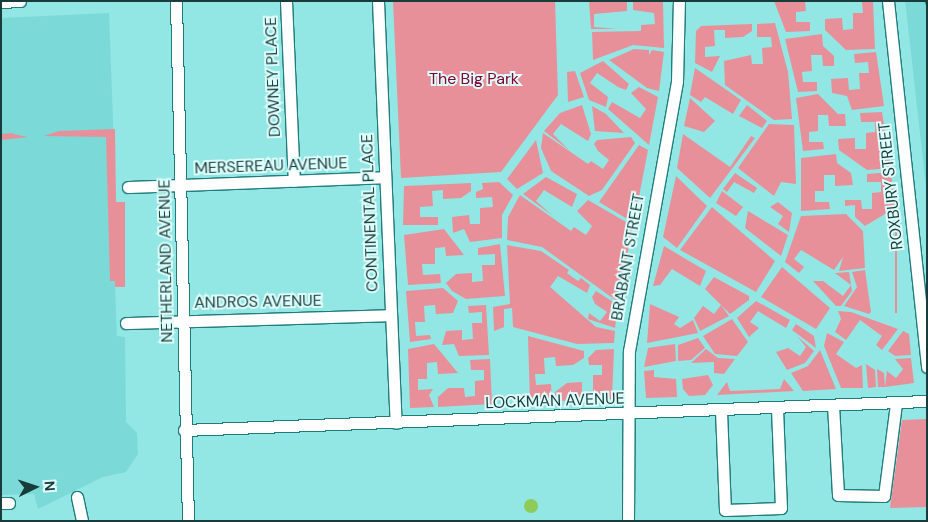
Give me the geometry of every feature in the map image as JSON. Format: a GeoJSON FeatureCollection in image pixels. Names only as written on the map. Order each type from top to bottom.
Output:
{"type":"FeatureCollection","features":[{"type":"Feature","properties":{"kind":"street"},"geometry":{"type":"LineString","coordinates":[[1,2],[20,1]]}},
{"type":"Feature","properties":{"kind":"street","name":"NETHERLAND AVENUE"},"geometry":{"type":"LineString","coordinates":[[176,1],[182,186],[184,430],[188,521]]}},
{"type":"Feature","properties":{"kind":"street","name":"DOWNEY PLACE"},"geometry":{"type":"LineString","coordinates":[[286,1],[294,181]]}},
{"type":"Feature","properties":{"kind":"street","name":"CONTINENTAL PLACE"},"geometry":{"type":"LineString","coordinates":[[378,1],[396,423]]}},
{"type":"Feature","properties":{"kind":"street","name":"BRABANT STREET"},"geometry":{"type":"LineString","coordinates":[[628,521],[626,414],[634,305],[677,81],[679,1]]}},
{"type":"Feature","properties":{"kind":"street","name":"ROXBURY STREET"},"geometry":{"type":"LineString","coordinates":[[888,1],[927,368]]}},
{"type":"Feature","properties":{"kind":"street","name":"MERSEREAU AVENUE"},"geometry":{"type":"LineString","coordinates":[[128,187],[385,177]]}},
{"type":"Feature","properties":{"kind":"street","name":"ANDROS AVENUE"},"geometry":{"type":"LineString","coordinates":[[126,323],[391,315]]}},
{"type":"Feature","properties":{"kind":"street","name":"LOCKMAN AVENUE"},"geometry":{"type":"LineString","coordinates":[[184,430],[721,411],[927,401]]}},
{"type":"Feature","properties":{"kind":"street"},"geometry":{"type":"LineString","coordinates":[[833,405],[838,495],[884,496],[896,403]]}},
{"type":"Feature","properties":{"kind":"street"},"geometry":{"type":"LineString","coordinates":[[721,411],[725,510],[780,508],[777,408]]}},
{"type":"Feature","properties":{"kind":"street"},"geometry":{"type":"LineString","coordinates":[[77,497],[82,521]]}},
{"type":"Feature","properties":{"kind":"shaded area"},"geometry":{"type":"Polygon","coordinates":[[[905,1],[927,1],[927,196],[908,26],[905,1]]]}},
{"type":"Feature","properties":{"kind":"shaded area"},"geometry":{"type":"Polygon","coordinates":[[[109,13],[116,202],[125,202],[125,287],[115,287],[117,336],[125,337],[126,422],[137,433],[138,454],[126,472],[103,477],[38,509],[34,494],[1,495],[1,18],[109,13]]]}},
{"type":"Feature","properties":{"kind":"shaded area"},"geometry":{"type":"Polygon","coordinates":[[[528,499],[534,499],[538,506],[534,513],[528,513],[524,509],[524,503],[528,499]]]}},
{"type":"Feature","properties":{"kind":"green space","name":"The Big Park"},"geometry":{"type":"Polygon","coordinates":[[[393,1],[555,1],[558,95],[501,172],[401,178],[393,1]]]}},
{"type":"Feature","properties":{"kind":"green space"},"geometry":{"type":"Polygon","coordinates":[[[589,1],[627,1],[627,11],[594,14],[594,27],[617,29],[591,29],[589,1]]]}},
{"type":"Feature","properties":{"kind":"green space"},"geometry":{"type":"Polygon","coordinates":[[[633,1],[663,1],[664,48],[633,45],[593,60],[592,32],[641,31],[641,25],[655,24],[654,13],[633,10],[633,1]]]}},
{"type":"Feature","properties":{"kind":"green space"},"geometry":{"type":"Polygon","coordinates":[[[774,1],[805,1],[806,11],[796,12],[796,22],[810,22],[810,31],[786,32],[774,1]]]}},
{"type":"Feature","properties":{"kind":"green space"},"geometry":{"type":"Polygon","coordinates":[[[849,1],[873,1],[875,49],[846,50],[825,30],[825,19],[842,18],[843,30],[853,29],[853,13],[863,13],[862,2],[849,1]]]}},
{"type":"Feature","properties":{"kind":"green space"},"geometry":{"type":"Polygon","coordinates":[[[775,23],[788,72],[792,119],[774,120],[725,85],[724,61],[751,55],[752,64],[763,64],[762,48],[772,47],[771,37],[757,37],[757,24],[775,23]]]}},
{"type":"Feature","properties":{"kind":"green space"},"geometry":{"type":"Polygon","coordinates":[[[752,24],[752,31],[743,37],[725,38],[725,30],[714,30],[715,46],[705,47],[705,57],[720,56],[712,72],[695,63],[696,31],[701,26],[752,24]]]}},
{"type":"Feature","properties":{"kind":"green space"},"geometry":{"type":"Polygon","coordinates":[[[822,34],[823,46],[834,56],[834,66],[823,66],[822,55],[811,55],[812,71],[802,72],[803,82],[817,82],[817,91],[798,92],[785,39],[822,34]]]}},
{"type":"Feature","properties":{"kind":"green space"},"geometry":{"type":"Polygon","coordinates":[[[634,49],[649,50],[649,55],[652,50],[664,52],[659,91],[647,88],[609,60],[634,49]]]}},
{"type":"Feature","properties":{"kind":"green space"},"geometry":{"type":"Polygon","coordinates":[[[876,52],[884,106],[852,110],[847,96],[832,93],[831,79],[848,78],[849,90],[860,89],[859,73],[869,73],[868,62],[855,63],[854,54],[876,52]]]}},
{"type":"Feature","properties":{"kind":"green space"},"geometry":{"type":"Polygon","coordinates":[[[603,61],[629,84],[626,90],[597,73],[590,83],[608,97],[606,107],[589,100],[580,73],[603,61]]]}},
{"type":"Feature","properties":{"kind":"green space"},"geometry":{"type":"Polygon","coordinates":[[[695,68],[741,100],[733,114],[705,97],[701,102],[690,95],[695,68]]]}},
{"type":"Feature","properties":{"kind":"green space"},"geometry":{"type":"Polygon","coordinates":[[[575,71],[584,97],[568,102],[567,72],[575,71]]]}},
{"type":"Feature","properties":{"kind":"green space"},"geometry":{"type":"Polygon","coordinates":[[[639,87],[658,97],[649,145],[608,109],[612,102],[640,118],[646,109],[631,93],[639,87]]]}},
{"type":"Feature","properties":{"kind":"green space"},"geometry":{"type":"Polygon","coordinates":[[[818,94],[838,114],[845,114],[846,126],[829,126],[828,115],[818,115],[818,131],[809,132],[809,142],[823,142],[824,149],[803,151],[796,98],[818,94]]]}},
{"type":"Feature","properties":{"kind":"green space"},"geometry":{"type":"Polygon","coordinates":[[[690,98],[715,121],[704,132],[684,126],[690,98]]]}},
{"type":"Feature","properties":{"kind":"green space"},"geometry":{"type":"Polygon","coordinates":[[[582,105],[591,134],[588,141],[561,124],[553,134],[569,150],[544,131],[560,113],[582,105]]]}},
{"type":"Feature","properties":{"kind":"green space"},"geometry":{"type":"Polygon","coordinates":[[[747,105],[767,121],[762,128],[739,116],[747,105]]]}},
{"type":"Feature","properties":{"kind":"green space"},"geometry":{"type":"Polygon","coordinates":[[[592,106],[606,114],[624,133],[595,131],[592,106]]]}},
{"type":"Feature","properties":{"kind":"green space"},"geometry":{"type":"Polygon","coordinates":[[[882,112],[891,168],[867,170],[839,150],[838,139],[855,138],[855,149],[866,149],[866,133],[875,132],[875,122],[861,122],[860,113],[882,112]]]}},
{"type":"Feature","properties":{"kind":"green space"},"geometry":{"type":"Polygon","coordinates":[[[769,124],[794,125],[796,184],[781,182],[774,196],[738,168],[769,124]]]}},
{"type":"Feature","properties":{"kind":"green space"},"geometry":{"type":"Polygon","coordinates":[[[115,129],[116,202],[125,202],[125,287],[115,287],[115,281],[110,281],[106,137],[44,136],[59,131],[115,129]]]}},
{"type":"Feature","properties":{"kind":"green space"},"geometry":{"type":"Polygon","coordinates":[[[13,133],[28,137],[1,140],[1,134],[13,133]]]}},
{"type":"Feature","properties":{"kind":"green space"},"geometry":{"type":"Polygon","coordinates":[[[543,133],[588,164],[591,161],[603,169],[609,160],[598,151],[594,144],[597,140],[631,137],[635,143],[602,190],[589,196],[551,171],[541,148],[543,133]]]}},
{"type":"Feature","properties":{"kind":"green space"},"geometry":{"type":"Polygon","coordinates":[[[683,134],[730,167],[751,136],[755,138],[710,198],[677,168],[683,134]]]}},
{"type":"Feature","properties":{"kind":"green space"},"geometry":{"type":"Polygon","coordinates":[[[536,140],[543,173],[517,189],[507,179],[536,140]]]}},
{"type":"Feature","properties":{"kind":"green space"},"geometry":{"type":"Polygon","coordinates":[[[639,145],[648,150],[634,223],[599,202],[639,145]]]}},
{"type":"Feature","properties":{"kind":"green space"},"geometry":{"type":"Polygon","coordinates":[[[836,154],[837,163],[851,173],[853,185],[835,186],[835,175],[824,175],[824,191],[815,191],[815,202],[829,202],[830,209],[801,211],[801,158],[836,154]]]}},
{"type":"Feature","properties":{"kind":"green space"},"geometry":{"type":"Polygon","coordinates":[[[891,172],[895,208],[865,226],[855,217],[855,205],[845,206],[845,200],[861,200],[862,209],[872,209],[872,193],[881,192],[881,182],[867,182],[867,174],[891,172]]]}},
{"type":"Feature","properties":{"kind":"green space"},"geometry":{"type":"Polygon","coordinates":[[[735,173],[757,188],[754,193],[734,182],[727,192],[723,189],[735,173]]]}},
{"type":"Feature","properties":{"kind":"green space"},"geometry":{"type":"Polygon","coordinates":[[[676,176],[707,206],[677,248],[663,237],[676,176]]]}},
{"type":"Feature","properties":{"kind":"green space"},"geometry":{"type":"Polygon","coordinates":[[[546,177],[577,194],[572,207],[544,190],[536,201],[553,216],[523,194],[546,177]]]}},
{"type":"Feature","properties":{"kind":"green space"},"geometry":{"type":"Polygon","coordinates":[[[499,182],[513,195],[502,215],[502,238],[470,242],[464,229],[453,233],[452,217],[469,215],[470,224],[480,224],[480,208],[493,207],[492,197],[476,198],[476,192],[483,189],[482,183],[499,182]]]}},
{"type":"Feature","properties":{"kind":"green space"},"geometry":{"type":"Polygon","coordinates":[[[471,183],[471,191],[461,198],[443,199],[443,190],[432,191],[433,206],[420,207],[420,217],[438,217],[438,225],[403,225],[404,186],[471,183]]]}},
{"type":"Feature","properties":{"kind":"green space"},"geometry":{"type":"Polygon","coordinates":[[[722,191],[743,207],[736,216],[716,203],[722,191]]]}},
{"type":"Feature","properties":{"kind":"green space"},"geometry":{"type":"Polygon","coordinates":[[[520,195],[571,231],[574,227],[586,235],[592,226],[577,211],[588,200],[633,226],[618,302],[542,247],[507,240],[508,217],[520,195]]]}},
{"type":"Feature","properties":{"kind":"green space"},"geometry":{"type":"Polygon","coordinates":[[[778,202],[792,213],[789,232],[778,224],[783,216],[770,207],[778,202]]]}},
{"type":"Feature","properties":{"kind":"green space"},"geometry":{"type":"Polygon","coordinates":[[[712,207],[775,261],[756,292],[680,250],[712,207]]]}},
{"type":"Feature","properties":{"kind":"green space"},"geometry":{"type":"Polygon","coordinates":[[[748,211],[788,235],[781,256],[745,228],[748,211]]]}},
{"type":"Feature","properties":{"kind":"green space"},"geometry":{"type":"Polygon","coordinates":[[[846,214],[863,231],[865,268],[839,271],[843,257],[834,270],[801,250],[794,259],[804,267],[799,273],[785,262],[801,216],[846,214]]]}},
{"type":"Feature","properties":{"kind":"green space"},"geometry":{"type":"Polygon","coordinates":[[[895,228],[897,228],[897,313],[895,313],[895,228]]]}},
{"type":"Feature","properties":{"kind":"green space"},"geometry":{"type":"Polygon","coordinates":[[[444,229],[464,255],[446,256],[445,247],[435,248],[435,264],[422,264],[423,275],[440,274],[441,283],[408,285],[404,235],[444,229]]]}},
{"type":"Feature","properties":{"kind":"green space"},"geometry":{"type":"Polygon","coordinates":[[[500,244],[505,296],[466,299],[452,291],[446,283],[456,274],[472,273],[472,282],[483,281],[482,265],[495,265],[495,254],[478,255],[478,248],[500,244]]]}},
{"type":"Feature","properties":{"kind":"green space"},"geometry":{"type":"Polygon","coordinates":[[[507,245],[541,251],[569,270],[567,273],[578,281],[581,278],[590,285],[587,293],[558,276],[550,287],[596,327],[615,331],[614,343],[577,344],[513,327],[512,308],[504,309],[504,327],[494,331],[493,307],[510,304],[507,245]]]}},
{"type":"Feature","properties":{"kind":"green space"},"geometry":{"type":"Polygon","coordinates":[[[664,246],[706,271],[700,286],[672,269],[660,285],[653,286],[664,246]]]}},
{"type":"Feature","properties":{"kind":"green space"},"geometry":{"type":"Polygon","coordinates":[[[782,267],[830,308],[816,329],[761,297],[782,267]]]}},
{"type":"Feature","properties":{"kind":"green space"},"geometry":{"type":"Polygon","coordinates":[[[865,270],[871,312],[869,314],[844,306],[857,287],[852,272],[865,270]]]}},
{"type":"Feature","properties":{"kind":"green space"},"geometry":{"type":"Polygon","coordinates":[[[849,272],[852,291],[841,306],[836,306],[813,281],[823,281],[843,296],[851,285],[835,273],[849,272]]]}},
{"type":"Feature","properties":{"kind":"green space"},"geometry":{"type":"Polygon","coordinates":[[[714,277],[749,296],[749,300],[730,314],[705,289],[714,277]]]}},
{"type":"Feature","properties":{"kind":"green space"},"geometry":{"type":"Polygon","coordinates":[[[443,288],[458,301],[453,313],[436,314],[435,305],[424,306],[425,322],[415,322],[416,336],[430,335],[431,339],[410,342],[406,291],[443,288]]]}},
{"type":"Feature","properties":{"kind":"green space"},"geometry":{"type":"Polygon","coordinates":[[[596,291],[618,305],[615,328],[588,319],[589,313],[600,321],[607,312],[595,304],[592,297],[596,291]]]}},
{"type":"Feature","properties":{"kind":"green space"},"geometry":{"type":"Polygon","coordinates":[[[756,301],[790,320],[786,328],[758,311],[750,322],[759,328],[749,337],[737,318],[756,301]]]}},
{"type":"Feature","properties":{"kind":"green space"},"geometry":{"type":"Polygon","coordinates":[[[650,304],[679,317],[674,324],[680,328],[693,320],[698,333],[647,343],[650,304]]]}},
{"type":"Feature","properties":{"kind":"green space"},"geometry":{"type":"Polygon","coordinates":[[[486,305],[489,355],[459,356],[454,344],[442,345],[446,331],[462,330],[462,340],[473,339],[472,323],[482,323],[482,312],[469,313],[468,306],[486,305]]]}},
{"type":"Feature","properties":{"kind":"green space"},"geometry":{"type":"Polygon","coordinates":[[[721,305],[729,316],[700,331],[694,318],[703,306],[714,314],[721,305]]]}},
{"type":"Feature","properties":{"kind":"green space"},"geometry":{"type":"Polygon","coordinates":[[[838,311],[851,312],[898,329],[882,350],[876,345],[882,336],[860,320],[846,340],[835,332],[841,319],[838,311]]]}},
{"type":"Feature","properties":{"kind":"green space"},"geometry":{"type":"Polygon","coordinates":[[[732,319],[748,342],[737,356],[715,354],[703,336],[732,319]]]}},
{"type":"Feature","properties":{"kind":"green space"},"geometry":{"type":"Polygon","coordinates":[[[796,324],[814,336],[816,348],[792,330],[796,324]]]}},
{"type":"Feature","properties":{"kind":"green space"},"geometry":{"type":"Polygon","coordinates":[[[903,331],[909,334],[911,355],[895,356],[888,351],[903,331]]]}},
{"type":"Feature","properties":{"kind":"green space"},"geometry":{"type":"Polygon","coordinates":[[[827,333],[844,342],[836,354],[856,368],[862,365],[863,388],[841,388],[824,346],[827,333]]]}},
{"type":"Feature","properties":{"kind":"green space"},"geometry":{"type":"Polygon","coordinates":[[[528,336],[584,351],[584,358],[573,365],[556,366],[555,357],[544,358],[545,374],[535,374],[536,385],[551,384],[552,402],[530,401],[528,336]]]}},
{"type":"Feature","properties":{"kind":"green space"},"geometry":{"type":"Polygon","coordinates":[[[797,336],[814,351],[805,363],[787,370],[776,352],[788,348],[800,356],[806,347],[797,336]]]}},
{"type":"Feature","properties":{"kind":"green space"},"geometry":{"type":"Polygon","coordinates":[[[698,338],[705,348],[691,360],[678,361],[678,345],[698,338]]]}},
{"type":"Feature","properties":{"kind":"green space"},"geometry":{"type":"Polygon","coordinates":[[[434,344],[458,373],[438,374],[437,362],[427,363],[427,379],[418,379],[418,390],[433,389],[429,395],[434,407],[410,408],[408,349],[434,344]]]}},
{"type":"Feature","properties":{"kind":"green space"},"geometry":{"type":"Polygon","coordinates":[[[675,344],[676,361],[644,367],[648,348],[675,344]]]}},
{"type":"Feature","properties":{"kind":"green space"},"geometry":{"type":"Polygon","coordinates":[[[614,349],[612,399],[556,401],[555,392],[567,383],[582,382],[582,392],[593,391],[593,375],[602,375],[602,365],[589,365],[588,358],[596,350],[614,349]]]}},
{"type":"Feature","properties":{"kind":"green space"},"geometry":{"type":"Polygon","coordinates":[[[706,349],[718,358],[735,359],[724,374],[714,373],[714,362],[691,363],[706,349]]]}},
{"type":"Feature","properties":{"kind":"green space"},"geometry":{"type":"Polygon","coordinates":[[[820,350],[836,389],[803,391],[791,373],[808,366],[820,350]]]}},
{"type":"Feature","properties":{"kind":"green space"},"geometry":{"type":"Polygon","coordinates":[[[911,358],[914,383],[885,387],[887,371],[896,378],[903,369],[895,359],[911,358]]]}},
{"type":"Feature","properties":{"kind":"green space"},"geometry":{"type":"Polygon","coordinates":[[[490,359],[492,404],[438,407],[438,397],[448,388],[464,388],[465,397],[475,396],[475,381],[484,380],[484,370],[471,370],[470,360],[490,359]]]}},
{"type":"Feature","properties":{"kind":"green space"},"geometry":{"type":"Polygon","coordinates":[[[866,364],[875,370],[876,387],[868,388],[866,364]]]}},
{"type":"Feature","properties":{"kind":"green space"},"geometry":{"type":"Polygon","coordinates":[[[877,369],[884,373],[885,387],[878,387],[877,369]]]}},
{"type":"Feature","properties":{"kind":"green space"},"geometry":{"type":"Polygon","coordinates":[[[654,370],[654,377],[676,379],[677,397],[646,398],[644,371],[654,370]]]}},
{"type":"Feature","properties":{"kind":"green space"},"geometry":{"type":"Polygon","coordinates":[[[708,375],[713,385],[705,395],[689,396],[683,389],[682,379],[708,375]]]}},
{"type":"Feature","properties":{"kind":"green space"},"geometry":{"type":"Polygon","coordinates":[[[784,379],[794,391],[717,395],[727,382],[730,391],[780,389],[784,379]]]}},
{"type":"Feature","properties":{"kind":"green space"},"geometry":{"type":"Polygon","coordinates":[[[927,419],[927,507],[890,508],[902,420],[927,419]]]}}]}
